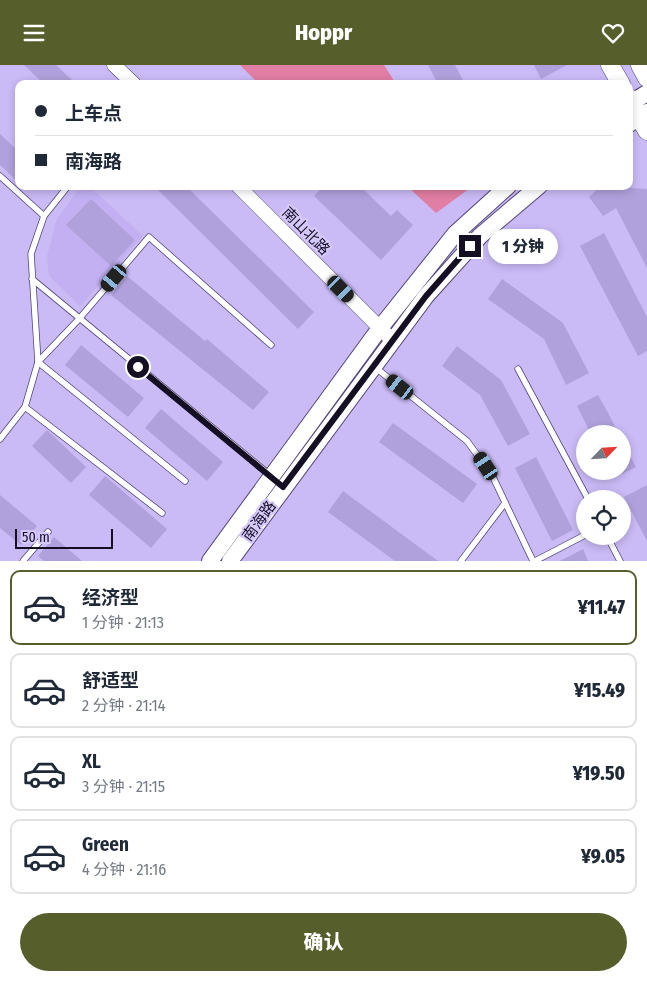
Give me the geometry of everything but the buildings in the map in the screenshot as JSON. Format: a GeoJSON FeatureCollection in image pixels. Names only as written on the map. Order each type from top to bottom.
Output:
{"type":"FeatureCollection","features":[{"type":"Feature","properties":{"kind":"main road"},"geometry":{"type":"LineString","coordinates":[[610,65],[619,80]]}},
{"type":"Feature","properties":{"kind":"main road"},"geometry":{"type":"LineString","coordinates":[[640,65],[647,78]]}},
{"type":"Feature","properties":{"kind":"main road"},"geometry":{"type":"LineString","coordinates":[[636,113],[647,93]]}},
{"type":"Feature","properties":{"kind":"main road","name":"南海路"},"geometry":{"type":"LineString","coordinates":[[230,561],[277,482],[380,327],[455,234],[504,190]]}},
{"type":"Feature","properties":{"kind":"main road","name":"南海路"},"geometry":{"type":"LineString","coordinates":[[210,561],[374,367],[426,296],[480,236],[535,190]]}},
{"type":"Feature","properties":{"kind":"street"},"geometry":{"type":"LineString","coordinates":[[114,65],[130,80]]}},
{"type":"Feature","properties":{"kind":"street","name":"南山北路"},"geometry":{"type":"LineString","coordinates":[[242,190],[393,341]]}},
{"type":"Feature","properties":{"kind":"lane"},"geometry":{"type":"LineString","coordinates":[[0,176],[15,190]]}},
{"type":"Feature","properties":{"kind":"lane"},"geometry":{"type":"LineString","coordinates":[[15,190],[44,216]]}},
{"type":"Feature","properties":{"kind":"lane"},"geometry":{"type":"LineString","coordinates":[[0,439],[25,407],[38,362],[31,254],[44,216],[65,190]]}},
{"type":"Feature","properties":{"kind":"lane"},"geometry":{"type":"LineString","coordinates":[[38,362],[79,319],[149,237],[271,345]]}},
{"type":"Feature","properties":{"kind":"lane"},"geometry":{"type":"LineString","coordinates":[[32,279],[277,482]]}},
{"type":"Feature","properties":{"kind":"lane"},"geometry":{"type":"LineString","coordinates":[[38,362],[185,481]]}},
{"type":"Feature","properties":{"kind":"lane"},"geometry":{"type":"LineString","coordinates":[[374,367],[467,441],[492,475],[534,561],[576,540]]}},
{"type":"Feature","properties":{"kind":"lane"},"geometry":{"type":"LineString","coordinates":[[518,369],[583,490]]}},
{"type":"Feature","properties":{"kind":"lane"},"geometry":{"type":"LineString","coordinates":[[25,407],[162,513]]}},
{"type":"Feature","properties":{"kind":"lane"},"geometry":{"type":"LineString","coordinates":[[461,561],[505,503]]}},
{"type":"Feature","properties":{"kind":"lane"},"geometry":{"type":"LineString","coordinates":[[23,561],[48,532]]}},
{"type":"Feature","properties":{"kind":"lane"},"geometry":{"type":"LineString","coordinates":[[612,545],[620,561]]}},
{"type":"Feature","properties":{"kind":"shaded area"},"geometry":{"type":"Polygon","coordinates":[[[240,65],[384,65],[393,80],[255,80],[240,65]]]}},
{"type":"Feature","properties":{"kind":"shaded area"},"geometry":{"type":"Polygon","coordinates":[[[78,190],[93,190],[143,236],[80,306],[49,276],[47,256],[57,219],[78,190]]]}},
{"type":"Feature","properties":{"kind":"shaded area"},"geometry":{"type":"Polygon","coordinates":[[[411,190],[468,190],[436,213],[411,190]]]}},
{"type":"Feature","properties":{"kind":"route"},"geometry":{"type":"LineString","coordinates":[[138,367],[283,487],[426,296],[470,246]]}}]}
